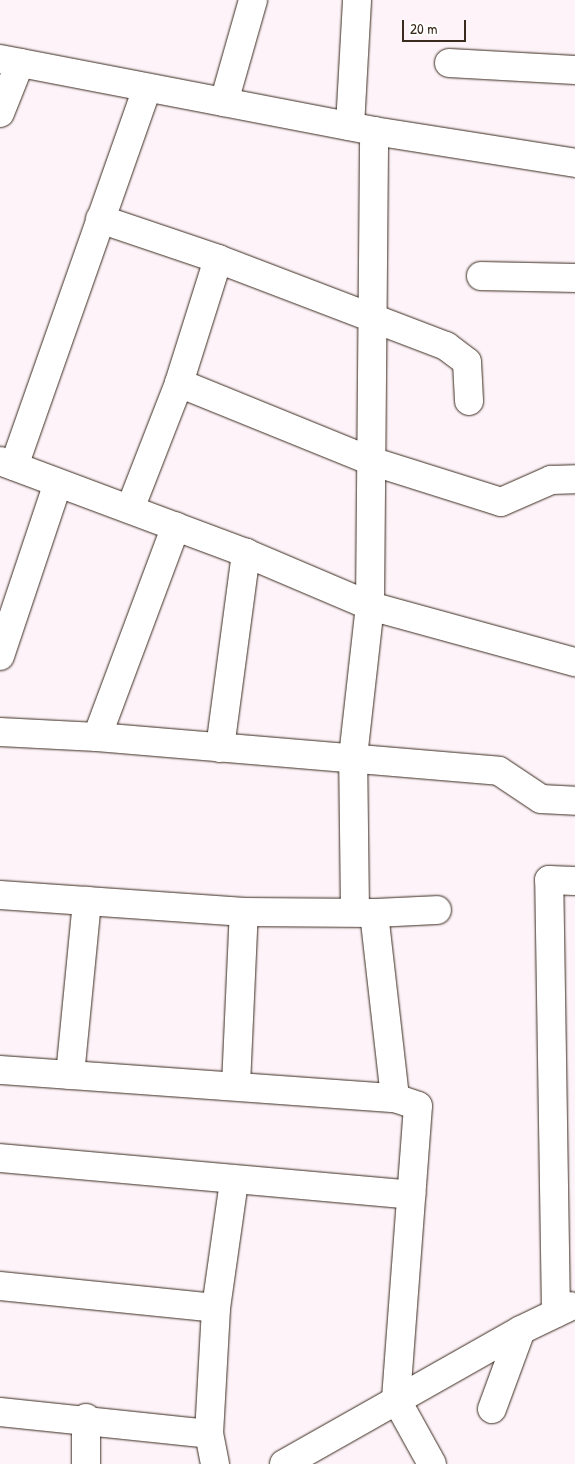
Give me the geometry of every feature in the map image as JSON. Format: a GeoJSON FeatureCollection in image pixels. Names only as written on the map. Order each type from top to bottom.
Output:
{"type":"FeatureCollection","features":[{"type":"Feature","properties":{"kind":"street"},"geometry":{"type":"LineString","coordinates":[[224,102],[252,0]]}},
{"type":"Feature","properties":{"kind":"street"},"geometry":{"type":"LineString","coordinates":[[357,0],[372,316],[370,606],[353,757],[364,912],[395,1098]]}},
{"type":"Feature","properties":{"kind":"street"},"geometry":{"type":"LineString","coordinates":[[0,113],[10,61],[362,128],[575,163]]}},
{"type":"Feature","properties":{"kind":"street"},"geometry":{"type":"LineString","coordinates":[[449,63],[575,70]]}},
{"type":"Feature","properties":{"kind":"street"},"geometry":{"type":"LineString","coordinates":[[147,88],[100,219],[7,463],[58,484],[246,553],[370,606],[575,662]]}},
{"type":"Feature","properties":{"kind":"street"},"geometry":{"type":"LineString","coordinates":[[100,219],[218,259],[372,316],[460,354],[467,362],[469,401]]}},
{"type":"Feature","properties":{"kind":"street"},"geometry":{"type":"LineString","coordinates":[[130,509],[179,383],[218,259]]}},
{"type":"Feature","properties":{"kind":"street"},"geometry":{"type":"LineString","coordinates":[[481,276],[575,278]]}},
{"type":"Feature","properties":{"kind":"street"},"geometry":{"type":"LineString","coordinates":[[179,383],[371,461],[502,502],[550,480],[575,479]]}},
{"type":"Feature","properties":{"kind":"street"},"geometry":{"type":"LineString","coordinates":[[0,656],[58,484]]}},
{"type":"Feature","properties":{"kind":"street"},"geometry":{"type":"LineString","coordinates":[[97,736],[176,526]]}},
{"type":"Feature","properties":{"kind":"street"},"geometry":{"type":"LineString","coordinates":[[220,748],[246,553]]}},
{"type":"Feature","properties":{"kind":"street"},"geometry":{"type":"LineString","coordinates":[[0,732],[97,736],[499,771],[541,799],[575,801]]}},
{"type":"Feature","properties":{"kind":"street"},"geometry":{"type":"LineString","coordinates":[[284,1464],[396,1399],[521,1330],[566,1308],[549,880],[575,881]]}},
{"type":"Feature","properties":{"kind":"street"},"geometry":{"type":"LineString","coordinates":[[0,895],[244,912],[437,910]]}},
{"type":"Feature","properties":{"kind":"street"},"geometry":{"type":"LineString","coordinates":[[70,1075],[87,901]]}},
{"type":"Feature","properties":{"kind":"street"},"geometry":{"type":"LineString","coordinates":[[236,1085],[244,912]]}},
{"type":"Feature","properties":{"kind":"street"},"geometry":{"type":"LineString","coordinates":[[0,1070],[236,1085],[395,1098],[418,1106],[396,1399],[432,1464]]}},
{"type":"Feature","properties":{"kind":"street"},"geometry":{"type":"LineString","coordinates":[[0,1158],[234,1181],[411,1195]]}},
{"type":"Feature","properties":{"kind":"street"},"geometry":{"type":"LineString","coordinates":[[215,1464],[209,1434],[216,1308],[234,1181]]}},
{"type":"Feature","properties":{"kind":"street"},"geometry":{"type":"LineString","coordinates":[[0,1286],[216,1308]]}},
{"type":"Feature","properties":{"kind":"street"},"geometry":{"type":"LineString","coordinates":[[492,1409],[521,1330]]}},
{"type":"Feature","properties":{"kind":"street"},"geometry":{"type":"LineString","coordinates":[[0,1412],[86,1418],[209,1434]]}},
{"type":"Feature","properties":{"kind":"street"},"geometry":{"type":"LineString","coordinates":[[86,1418],[86,1464]]}}]}
